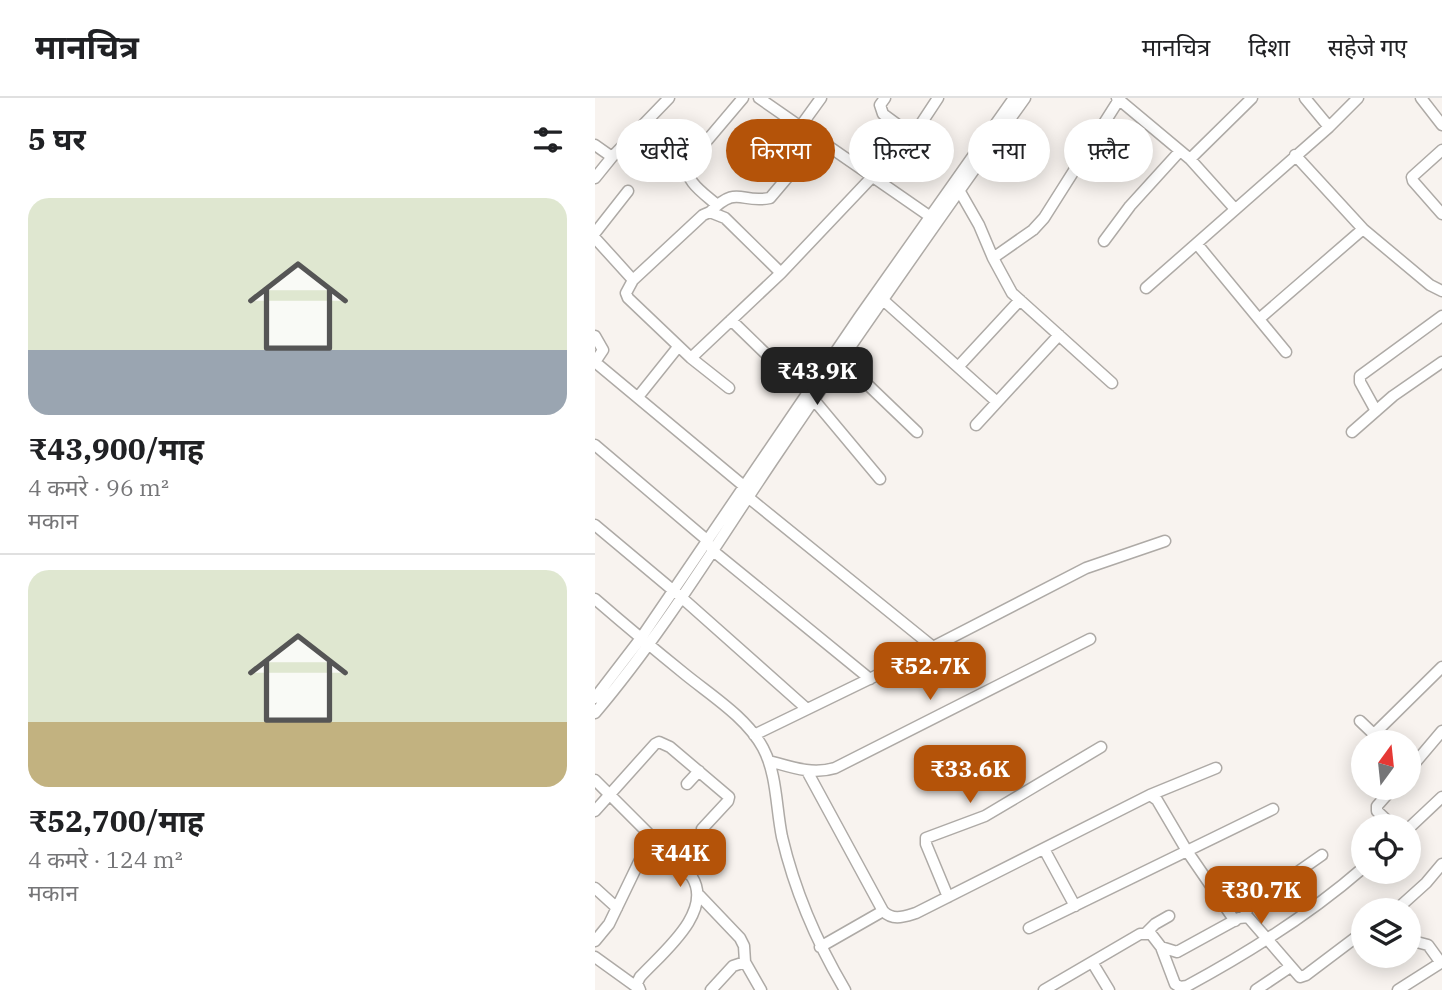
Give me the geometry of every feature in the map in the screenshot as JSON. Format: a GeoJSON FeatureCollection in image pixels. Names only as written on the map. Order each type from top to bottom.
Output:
{"type":"FeatureCollection","features":[{"type":"Feature","properties":{"kind":"street"},"geometry":{"type":"LineString","coordinates":[[595,178],[669,98]]}},
{"type":"Feature","properties":{"kind":"street"},"geometry":{"type":"LineString","coordinates":[[743,98],[688,163],[686,172],[714,209],[781,273]]}},
{"type":"Feature","properties":{"kind":"street"},"geometry":{"type":"LineString","coordinates":[[806,119],[821,98]]}},
{"type":"Feature","properties":{"kind":"street"},"geometry":{"type":"LineString","coordinates":[[885,98],[880,110],[891,119]]}},
{"type":"Feature","properties":{"kind":"street"},"geometry":{"type":"LineString","coordinates":[[924,119],[938,98]]}},
{"type":"Feature","properties":{"kind":"street"},"geometry":{"type":"LineString","coordinates":[[747,492],[807,394],[933,218],[1014,98]]}},
{"type":"Feature","properties":{"kind":"street"},"geometry":{"type":"LineString","coordinates":[[595,713],[747,492],[842,361],[933,218],[959,190],[1024,98]]}},
{"type":"Feature","properties":{"kind":"street"},"geometry":{"type":"LineString","coordinates":[[993,258],[1033,230],[1044,218],[1119,98],[1190,159],[1235,209]]}},
{"type":"Feature","properties":{"kind":"street"},"geometry":{"type":"LineString","coordinates":[[1190,159],[1252,98]]}},
{"type":"Feature","properties":{"kind":"street"},"geometry":{"type":"LineString","coordinates":[[1305,98],[1329,127]]}},
{"type":"Feature","properties":{"kind":"street"},"geometry":{"type":"LineString","coordinates":[[1146,288],[1359,98]]}},
{"type":"Feature","properties":{"kind":"street"},"geometry":{"type":"LineString","coordinates":[[1421,98],[1442,125]]}},
{"type":"Feature","properties":{"kind":"street"},"geometry":{"type":"LineString","coordinates":[[764,99],[790,119]]}},
{"type":"Feature","properties":{"kind":"street"},"geometry":{"type":"LineString","coordinates":[[595,145],[612,158]]}},
{"type":"Feature","properties":{"kind":"street"},"geometry":{"type":"LineString","coordinates":[[1442,150],[1412,177],[1442,214]]}},
{"type":"Feature","properties":{"kind":"street"},"geometry":{"type":"LineString","coordinates":[[1104,241],[1180,151]]}},
{"type":"Feature","properties":{"kind":"street"},"geometry":{"type":"LineString","coordinates":[[1295,155],[1363,229],[1430,285],[1442,290]]}},
{"type":"Feature","properties":{"kind":"street"},"geometry":{"type":"LineString","coordinates":[[729,388],[691,359],[626,293],[633,280],[723,199],[732,196],[770,198],[784,182]]}},
{"type":"Feature","properties":{"kind":"street"},"geometry":{"type":"LineString","coordinates":[[691,359],[875,182]]}},
{"type":"Feature","properties":{"kind":"street"},"geometry":{"type":"LineString","coordinates":[[880,182],[933,218]]}},
{"type":"Feature","properties":{"kind":"street"},"geometry":{"type":"LineString","coordinates":[[959,190],[1012,293],[1112,383]]}},
{"type":"Feature","properties":{"kind":"street"},"geometry":{"type":"LineString","coordinates":[[628,191],[595,235],[633,280]]}},
{"type":"Feature","properties":{"kind":"street"},"geometry":{"type":"LineString","coordinates":[[1259,319],[1363,229]]}},
{"type":"Feature","properties":{"kind":"street"},"geometry":{"type":"LineString","coordinates":[[1197,244],[1286,352]]}},
{"type":"Feature","properties":{"kind":"street"},"geometry":{"type":"LineString","coordinates":[[882,299],[997,402]]}},
{"type":"Feature","properties":{"kind":"street"},"geometry":{"type":"LineString","coordinates":[[958,367],[1020,300]]}},
{"type":"Feature","properties":{"kind":"street"},"geometry":{"type":"LineString","coordinates":[[1376,411],[1360,382],[1360,376],[1442,316]]}},
{"type":"Feature","properties":{"kind":"street"},"geometry":{"type":"LineString","coordinates":[[731,320],[767,355]]}},
{"type":"Feature","properties":{"kind":"street"},"geometry":{"type":"LineString","coordinates":[[976,425],[1059,335]]}},
{"type":"Feature","properties":{"kind":"street"},"geometry":{"type":"LineString","coordinates":[[595,336],[603,351],[595,362],[933,647]]}},
{"type":"Feature","properties":{"kind":"street"},"geometry":{"type":"LineString","coordinates":[[638,397],[678,347]]}},
{"type":"Feature","properties":{"kind":"street"},"geometry":{"type":"LineString","coordinates":[[842,361],[917,432]]}},
{"type":"Feature","properties":{"kind":"street"},"geometry":{"type":"LineString","coordinates":[[1352,432],[1393,396],[1442,362]]}},
{"type":"Feature","properties":{"kind":"street"},"geometry":{"type":"LineString","coordinates":[[814,400],[880,479]]}},
{"type":"Feature","properties":{"kind":"street"},"geometry":{"type":"LineString","coordinates":[[595,445],[870,678]]}},
{"type":"Feature","properties":{"kind":"street"},"geometry":{"type":"LineString","coordinates":[[595,525],[677,593],[807,709]]}},
{"type":"Feature","properties":{"kind":"street"},"geometry":{"type":"LineString","coordinates":[[754,734],[933,647],[1086,568],[1165,541]]}},
{"type":"Feature","properties":{"kind":"street"},"geometry":{"type":"LineString","coordinates":[[595,599],[729,709],[754,734],[769,761],[782,835],[795,884],[820,947],[845,990]]}},
{"type":"Feature","properties":{"kind":"street"},"geometry":{"type":"LineString","coordinates":[[769,761],[807,771],[835,768],[1090,639]]}},
{"type":"Feature","properties":{"kind":"street"},"geometry":{"type":"LineString","coordinates":[[597,692],[645,641]]}},
{"type":"Feature","properties":{"kind":"street"},"geometry":{"type":"LineString","coordinates":[[1385,730],[1442,667]]}},
{"type":"Feature","properties":{"kind":"street"},"geometry":{"type":"LineString","coordinates":[[1360,721],[1370,730]]}},
{"type":"Feature","properties":{"kind":"street"},"geometry":{"type":"LineString","coordinates":[[1421,755],[1442,731]]}},
{"type":"Feature","properties":{"kind":"street"},"geometry":{"type":"LineString","coordinates":[[595,811],[659,742],[670,747],[729,797],[702,829]]}},
{"type":"Feature","properties":{"kind":"street"},"geometry":{"type":"LineString","coordinates":[[948,897],[926,838],[985,816],[1101,747]]}},
{"type":"Feature","properties":{"kind":"street"},"geometry":{"type":"LineString","coordinates":[[807,771],[883,911],[888,916],[898,918],[916,913],[1150,795],[1216,768]]}},
{"type":"Feature","properties":{"kind":"street"},"geometry":{"type":"LineString","coordinates":[[687,784],[699,771]]}},
{"type":"Feature","properties":{"kind":"street"},"geometry":{"type":"LineString","coordinates":[[595,779],[692,877],[699,895],[692,918],[640,977],[639,989]]}},
{"type":"Feature","properties":{"kind":"street"},"geometry":{"type":"LineString","coordinates":[[1150,795],[1157,800],[1187,851],[1239,919]]}},
{"type":"Feature","properties":{"kind":"street"},"geometry":{"type":"LineString","coordinates":[[1421,817],[1442,797]]}},
{"type":"Feature","properties":{"kind":"street"},"geometry":{"type":"LineString","coordinates":[[1029,928],[1273,809]]}},
{"type":"Feature","properties":{"kind":"street"},"geometry":{"type":"LineString","coordinates":[[595,941],[609,924],[652,837]]}},
{"type":"Feature","properties":{"kind":"street"},"geometry":{"type":"LineString","coordinates":[[1044,849],[1075,906]]}},
{"type":"Feature","properties":{"kind":"street"},"geometry":{"type":"LineString","coordinates":[[1239,919],[1249,906],[1322,855]]}},
{"type":"Feature","properties":{"kind":"street"},"geometry":{"type":"LineString","coordinates":[[1409,898],[1442,864]]}},
{"type":"Feature","properties":{"kind":"street"},"geometry":{"type":"LineString","coordinates":[[1044,990],[1146,933],[1151,934],[1161,947],[1175,984],[1187,986],[1268,939],[1335,893],[1351,879]]}},
{"type":"Feature","properties":{"kind":"street"},"geometry":{"type":"LineString","coordinates":[[595,888],[617,908]]}},
{"type":"Feature","properties":{"kind":"street"},"geometry":{"type":"LineString","coordinates":[[699,895],[740,938],[744,946],[745,962],[761,990]]}},
{"type":"Feature","properties":{"kind":"street"},"geometry":{"type":"LineString","coordinates":[[820,947],[883,911]]}},
{"type":"Feature","properties":{"kind":"street"},"geometry":{"type":"LineString","coordinates":[[1146,933],[1169,916]]}},
{"type":"Feature","properties":{"kind":"street"},"geometry":{"type":"LineString","coordinates":[[1161,947],[1182,951],[1239,919],[1248,917],[1300,976],[1306,975],[1351,941]]}},
{"type":"Feature","properties":{"kind":"street"},"geometry":{"type":"LineString","coordinates":[[1398,990],[1441,963],[1428,945],[1421,943]]}},
{"type":"Feature","properties":{"kind":"street"},"geometry":{"type":"LineString","coordinates":[[595,957],[639,989]]}},
{"type":"Feature","properties":{"kind":"street"},"geometry":{"type":"LineString","coordinates":[[711,990],[733,966],[745,962]]}},
{"type":"Feature","properties":{"kind":"street"},"geometry":{"type":"LineString","coordinates":[[1092,962],[1109,990]]}},
{"type":"Feature","properties":{"kind":"street"},"geometry":{"type":"LineString","coordinates":[[1256,990],[1290,967]]}}]}
